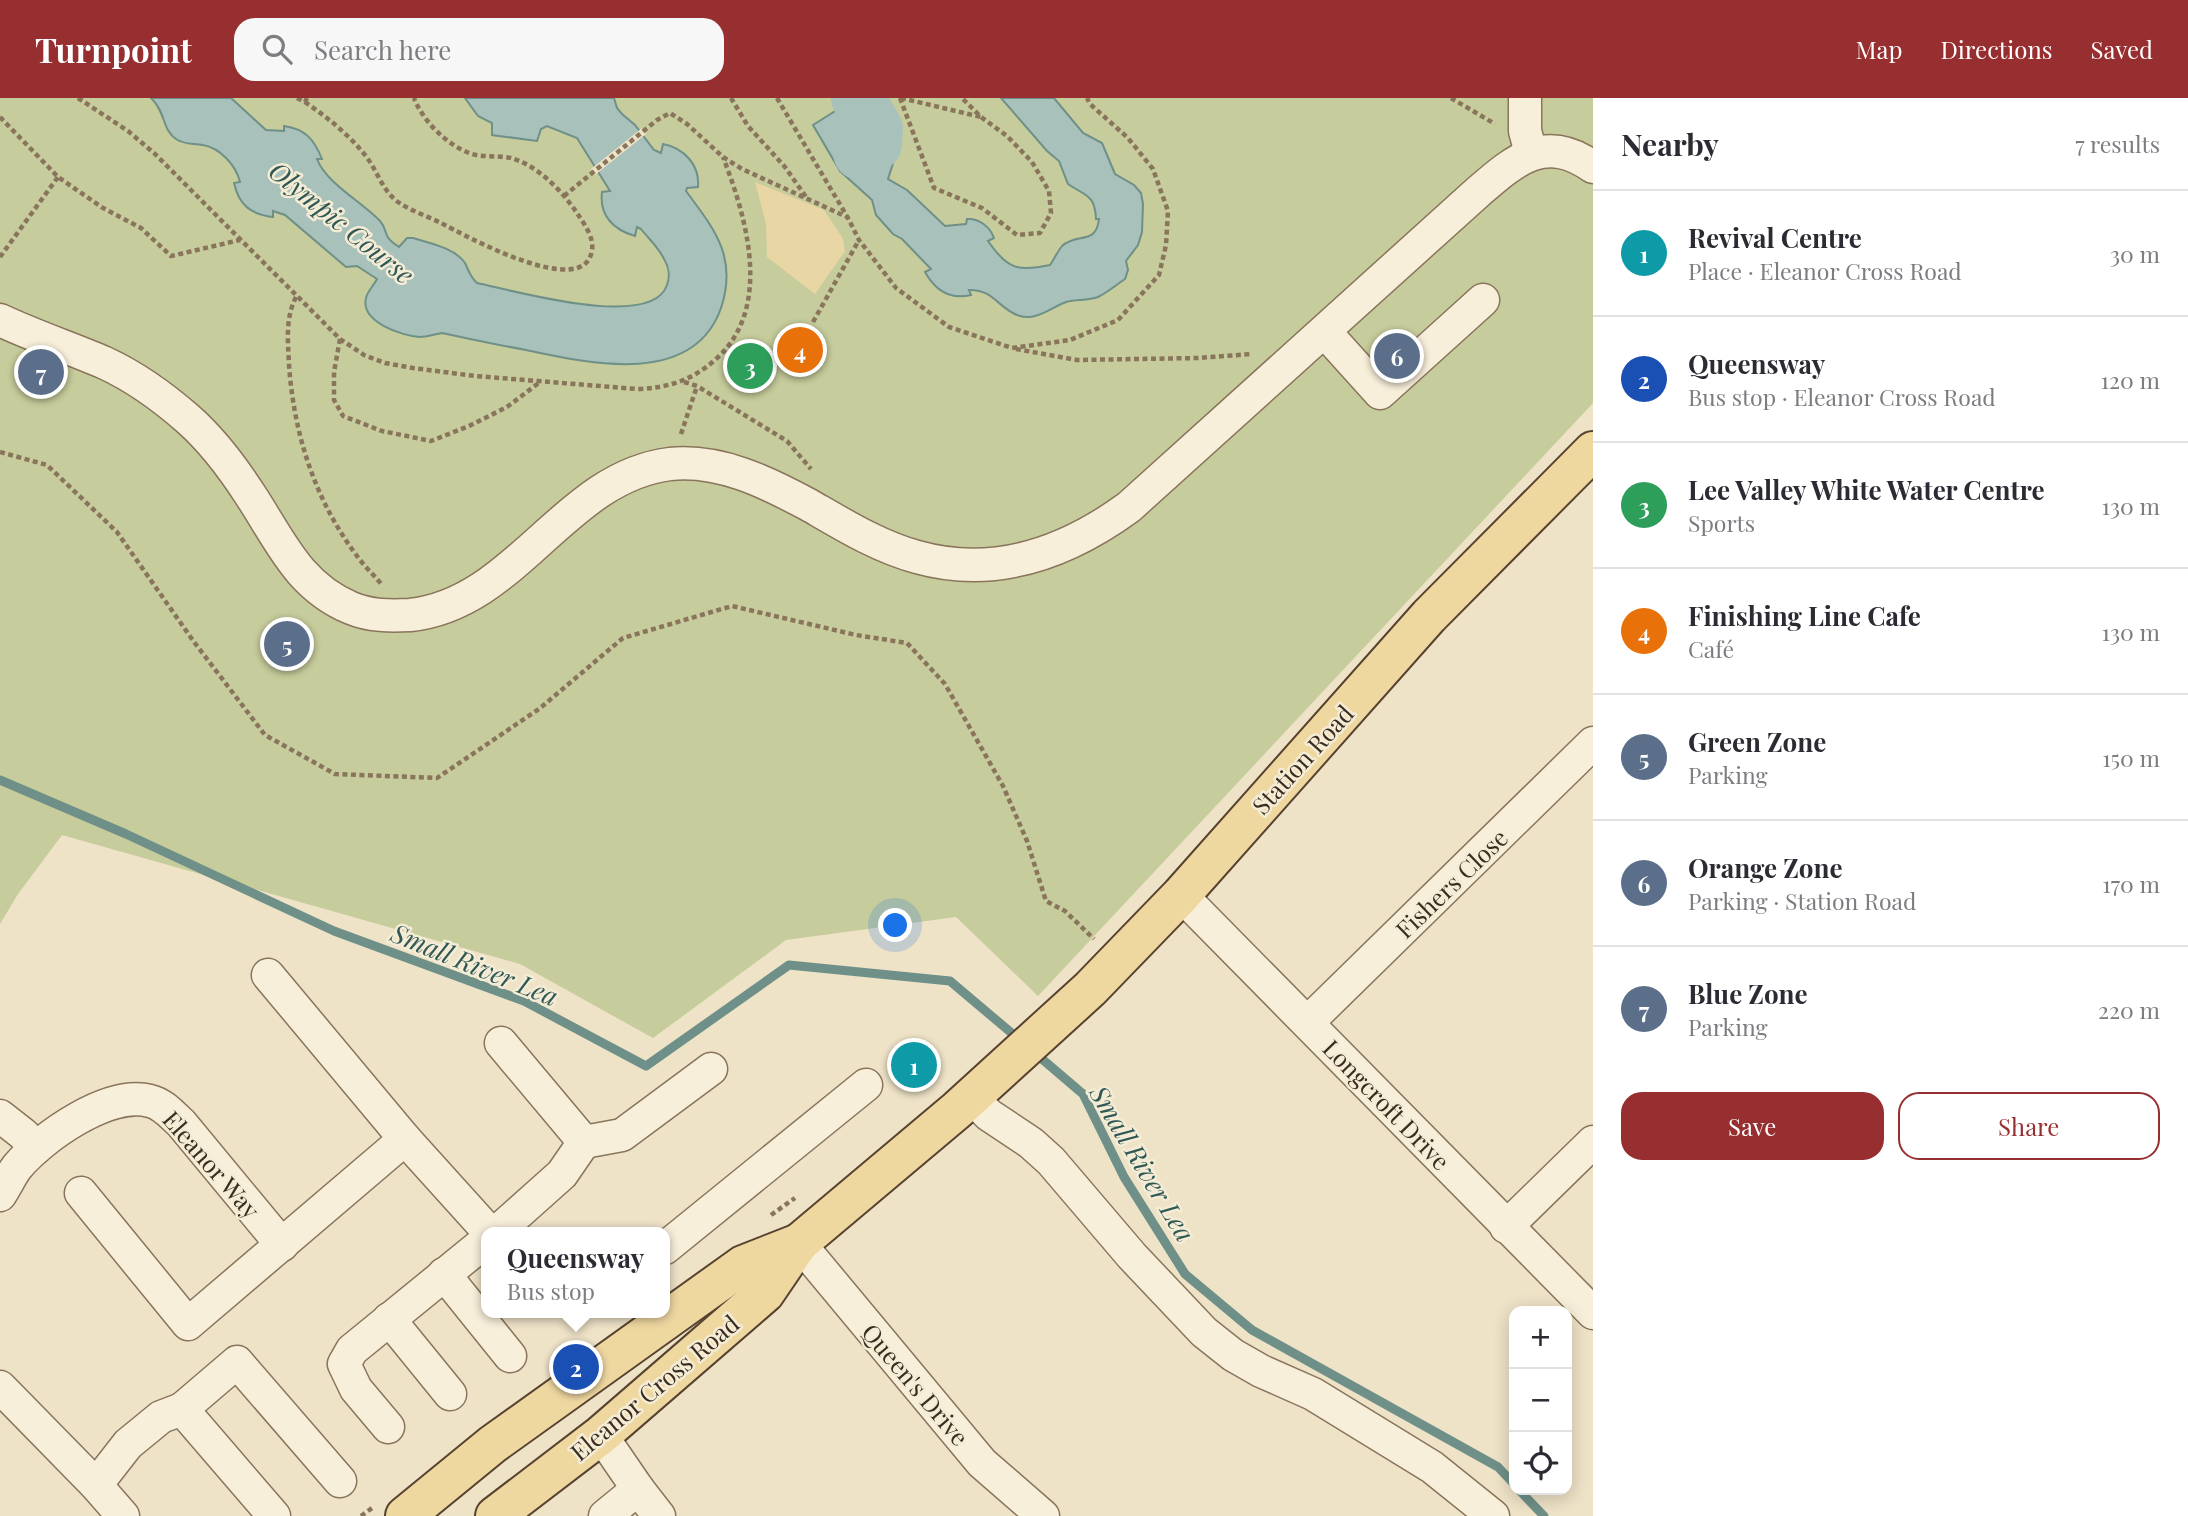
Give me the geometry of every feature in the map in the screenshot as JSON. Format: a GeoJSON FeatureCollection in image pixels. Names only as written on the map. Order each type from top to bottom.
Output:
{"type":"FeatureCollection","features":[{"type":"Feature","properties":{"kind":"main road","name":"Station Road"},"geometry":{"type":"LineString","coordinates":[[1008,1063],[1067,1010],[1181,895],[1429,616],[1593,452]]}},
{"type":"Feature","properties":{"kind":"main road","name":"Eleanor Cross Road"},"geometry":{"type":"LineString","coordinates":[[495,1516],[601,1435],[765,1293],[799,1243],[1008,1063]]}},
{"type":"Feature","properties":{"kind":"main road","name":"Eleanor Cross Road"},"geometry":{"type":"LineString","coordinates":[[670,1317],[743,1265],[799,1243]]}},
{"type":"Feature","properties":{"kind":"main road","name":"Eleanor Cross Road"},"geometry":{"type":"LineString","coordinates":[[405,1516],[493,1444],[669,1318]]}},
{"type":"Feature","properties":{"kind":"street"},"geometry":{"type":"LineString","coordinates":[[1525,98],[1525,131],[1531,153]]}},
{"type":"Feature","properties":{"kind":"street"},"geometry":{"type":"LineString","coordinates":[[0,320],[108,365],[186,417],[233,469],[290,561],[306,578],[350,608],[372,614],[420,614],[452,605],[508,569],[605,488],[628,476],[670,464],[708,466],[744,473],[774,486],[869,537],[913,556],[939,562],[969,564],[1031,558],[1098,530],[1129,508],[1497,175],[1531,153],[1558,152],[1593,167]]}},
{"type":"Feature","properties":{"kind":"street"},"geometry":{"type":"LineString","coordinates":[[1325,332],[1380,393],[1483,300]]}},
{"type":"Feature","properties":{"kind":"street","name":"Fishers Close"},"geometry":{"type":"LineString","coordinates":[[1308,1022],[1593,743]]}},
{"type":"Feature","properties":{"kind":"street","name":"Longcroft Drive"},"geometry":{"type":"LineString","coordinates":[[1181,895],[1593,1313]]}},
{"type":"Feature","properties":{"kind":"street"},"geometry":{"type":"LineString","coordinates":[[268,975],[405,1139],[484,1227]]}},
{"type":"Feature","properties":{"kind":"street"},"geometry":{"type":"LineString","coordinates":[[501,1043],[584,1142]]}},
{"type":"Feature","properties":{"kind":"street"},"geometry":{"type":"LineString","coordinates":[[503,1227],[562,1174],[584,1142],[622,1135],[711,1069]]}},
{"type":"Feature","properties":{"kind":"street"},"geometry":{"type":"LineString","coordinates":[[670,1244],[866,1085]]}},
{"type":"Feature","properties":{"kind":"street"},"geometry":{"type":"LineString","coordinates":[[971,1097],[989,1115],[1031,1143],[1051,1161],[1132,1256],[1204,1332],[1261,1371],[1313,1394],[1432,1467],[1493,1516]]}},
{"type":"Feature","properties":{"kind":"street","name":"Eleanor Way"},"geometry":{"type":"LineString","coordinates":[[0,1195],[17,1168],[36,1148],[76,1119],[116,1102],[136,1099],[151,1101],[165,1108],[181,1123],[282,1245]]}},
{"type":"Feature","properties":{"kind":"street"},"geometry":{"type":"LineString","coordinates":[[0,1116],[23,1133],[36,1148]]}},
{"type":"Feature","properties":{"kind":"street"},"geometry":{"type":"LineString","coordinates":[[81,1193],[188,1324],[405,1139]]}},
{"type":"Feature","properties":{"kind":"street"},"geometry":{"type":"LineString","coordinates":[[1506,1227],[1593,1142]]}},
{"type":"Feature","properties":{"kind":"street","name":"Queen's Drive"},"geometry":{"type":"LineString","coordinates":[[799,1243],[982,1463],[1043,1516]]}},
{"type":"Feature","properties":{"kind":"street"},"geometry":{"type":"LineString","coordinates":[[388,1427],[356,1389],[344,1364],[352,1350],[481,1245]]}},
{"type":"Feature","properties":{"kind":"street"},"geometry":{"type":"LineString","coordinates":[[444,1274],[510,1356]]}},
{"type":"Feature","properties":{"kind":"street"},"geometry":{"type":"LineString","coordinates":[[389,1319],[450,1394]]}},
{"type":"Feature","properties":{"kind":"street"},"geometry":{"type":"LineString","coordinates":[[96,1485],[128,1444],[161,1417],[182,1409],[237,1362],[340,1481]]}},
{"type":"Feature","properties":{"kind":"street"},"geometry":{"type":"LineString","coordinates":[[0,1387],[96,1485],[122,1516]]}},
{"type":"Feature","properties":{"kind":"street"},"geometry":{"type":"LineString","coordinates":[[182,1409],[274,1516]]}},
{"type":"Feature","properties":{"kind":"street"},"geometry":{"type":"LineString","coordinates":[[601,1435],[659,1516]]}},
{"type":"Feature","properties":{"kind":"street"},"geometry":{"type":"LineString","coordinates":[[605,1516],[638,1489]]}},
{"type":"Feature","properties":{"kind":"path"},"geometry":{"type":"LineString","coordinates":[[78,98],[143,142],[296,297],[340,339],[364,355],[385,363],[540,382],[658,388],[684,381],[709,365],[728,348],[739,333],[746,313],[749,251],[741,213],[723,157]]}},
{"type":"Feature","properties":{"kind":"path"},"geometry":{"type":"LineString","coordinates":[[296,98],[306,100],[341,130],[361,151],[397,201],[469,238],[545,268],[576,268],[590,257],[593,248],[591,237],[564,196],[522,163],[511,158],[470,153],[441,136],[417,106],[414,98]]}},
{"type":"Feature","properties":{"kind":"path"},"geometry":{"type":"LineString","coordinates":[[731,98],[748,126],[785,167],[807,198]]}},
{"type":"Feature","properties":{"kind":"path"},"geometry":{"type":"LineString","coordinates":[[777,98],[859,240],[896,288],[949,327],[1012,348],[1077,360],[1198,358],[1268,353],[1297,357]]}},
{"type":"Feature","properties":{"kind":"path"},"geometry":{"type":"LineString","coordinates":[[962,98],[981,117],[1007,136],[1032,162],[1049,191],[1051,214],[1040,233],[1017,235],[982,208],[934,188],[900,98],[981,117]]}},
{"type":"Feature","properties":{"kind":"path"},"geometry":{"type":"LineString","coordinates":[[1012,348],[1070,340],[1118,320],[1159,275],[1166,245],[1168,211],[1153,169],[1129,138],[1090,104],[1087,98]]}},
{"type":"Feature","properties":{"kind":"path"},"geometry":{"type":"LineString","coordinates":[[564,196],[657,120],[673,114],[723,157],[742,169],[848,218]]}},
{"type":"Feature","properties":{"kind":"path"},"geometry":{"type":"LineString","coordinates":[[0,117],[58,177],[103,208],[141,228],[172,256],[241,240]]}},
{"type":"Feature","properties":{"kind":"path"},"geometry":{"type":"LineString","coordinates":[[0,257],[58,177]]}},
{"type":"Feature","properties":{"kind":"path"},"geometry":{"type":"LineString","coordinates":[[813,322],[859,240]]}},
{"type":"Feature","properties":{"kind":"path"},"geometry":{"type":"LineString","coordinates":[[296,297],[288,313],[288,335],[292,402],[297,432],[320,494],[358,557],[381,583],[390,598],[394,616]]}},
{"type":"Feature","properties":{"kind":"path"},"geometry":{"type":"LineString","coordinates":[[340,339],[334,372],[334,400],[343,416],[382,431],[431,441],[507,407],[540,382]]}},
{"type":"Feature","properties":{"kind":"path"},"geometry":{"type":"LineString","coordinates":[[684,381],[697,386],[787,441],[811,469],[825,495],[819,511]]}},
{"type":"Feature","properties":{"kind":"path"},"geometry":{"type":"LineString","coordinates":[[670,464],[697,386]]}},
{"type":"Feature","properties":{"kind":"path"},"geometry":{"type":"LineString","coordinates":[[0,452],[47,465],[107,522],[265,735],[335,774],[437,778],[539,709],[623,638],[732,606],[856,635],[907,643],[945,684],[1003,786],[1027,841],[1046,901],[1065,911],[1098,942]]}},
{"type":"Feature","properties":{"kind":"green space"},"geometry":{"type":"Polygon","coordinates":[[[0,98],[1593,98],[1593,403],[1038,996],[956,917],[786,940],[653,1038],[520,964],[62,835],[18,894],[0,924],[0,98]]]}},
{"type":"Feature","properties":{"kind":"sand"},"geometry":{"type":"Polygon","coordinates":[[[755,182],[824,210],[843,239],[845,251],[815,294],[767,257],[766,224],[755,182]]]}},
{"type":"Feature","properties":{"kind":"water","name":"Olympic Course"},"geometry":{"type":"Polygon","coordinates":[[[151,98],[231,98],[266,130],[284,131],[284,126],[303,132],[316,146],[322,159],[317,159],[328,176],[380,221],[393,243],[399,247],[407,238],[413,238],[455,253],[465,263],[477,283],[580,304],[636,305],[656,298],[667,285],[667,265],[641,229],[637,227],[635,236],[610,221],[603,208],[602,192],[610,191],[577,138],[547,126],[541,129],[537,141],[492,135],[492,123],[478,116],[465,98],[614,98],[617,108],[635,125],[654,150],[661,153],[663,144],[671,146],[684,154],[693,165],[698,187],[687,188],[686,191],[714,231],[725,259],[726,290],[721,308],[707,333],[687,350],[663,360],[636,364],[578,360],[442,333],[420,337],[393,331],[376,321],[366,307],[367,296],[377,279],[357,266],[346,267],[285,215],[273,211],[273,217],[265,216],[242,203],[234,183],[240,182],[238,176],[226,158],[209,147],[176,139],[168,131],[156,103],[151,98]]]}},
{"type":"Feature","properties":{"kind":"water"},"geometry":{"type":"Polygon","coordinates":[[[1001,98],[1054,98],[1083,133],[1102,143],[1115,174],[1134,185],[1141,193],[1142,232],[1138,245],[1126,261],[1128,270],[1125,279],[1098,297],[1066,302],[1038,315],[1026,317],[1013,313],[985,293],[969,290],[971,295],[956,296],[938,289],[925,272],[931,269],[876,215],[872,200],[840,171],[813,125],[853,100],[871,131],[882,126],[897,151],[888,179],[907,190],[945,226],[966,224],[967,219],[984,224],[994,238],[988,241],[1008,263],[1021,268],[1050,265],[1062,246],[1094,233],[1099,219],[1096,219],[1091,200],[1068,184],[1059,161],[1001,98]]]}},
{"type":"Feature","properties":{"kind":"pier"},"geometry":{"type":"Polygon","coordinates":[[[642,128],[646,134],[595,175],[591,169],[642,128]]]}},
{"type":"Feature","properties":{"kind":"waterway"},"geometry":{"type":"LineString","coordinates":[[858,98],[876,129],[875,144],[860,153]]}},
{"type":"Feature","properties":{"kind":"waterway","name":"Small River Lea"},"geometry":{"type":"LineString","coordinates":[[0,780],[126,834],[334,931],[524,1001],[646,1066],[789,965],[950,981],[1021,1041]]}},
{"type":"Feature","properties":{"kind":"waterway","name":"Small River Lea"},"geometry":{"type":"LineString","coordinates":[[1035,1053],[1083,1094],[1124,1177],[1185,1274],[1252,1330],[1498,1467],[1509,1479]]}},
{"type":"Feature","properties":{"kind":"waterway","name":"Small River Lea"},"geometry":{"type":"LineString","coordinates":[[1524,1495],[1544,1516]]}},
{"type":"Feature","properties":{"kind":"place","name":"Finishing Line Cafe"},"geometry":{"type":"Point","coordinates":[800,350]}},
{"type":"Feature","properties":{"kind":"place","name":"Orange Zone"},"geometry":{"type":"Point","coordinates":[1397,356]}},
{"type":"Feature","properties":{"kind":"place","name":"Lee Valley White Water Centre"},"geometry":{"type":"Point","coordinates":[750,366]}},
{"type":"Feature","properties":{"kind":"place","name":"Blue Zone"},"geometry":{"type":"Point","coordinates":[41,372]}},
{"type":"Feature","properties":{"kind":"place","name":"Green Zone"},"geometry":{"type":"Point","coordinates":[287,644]}},
{"type":"Feature","properties":{"kind":"place","name":"Revival Centre"},"geometry":{"type":"Point","coordinates":[914,1065]}},
{"type":"Feature","properties":{"kind":"place","name":"Queensway"},"geometry":{"type":"Point","coordinates":[576,1367]}}]}
